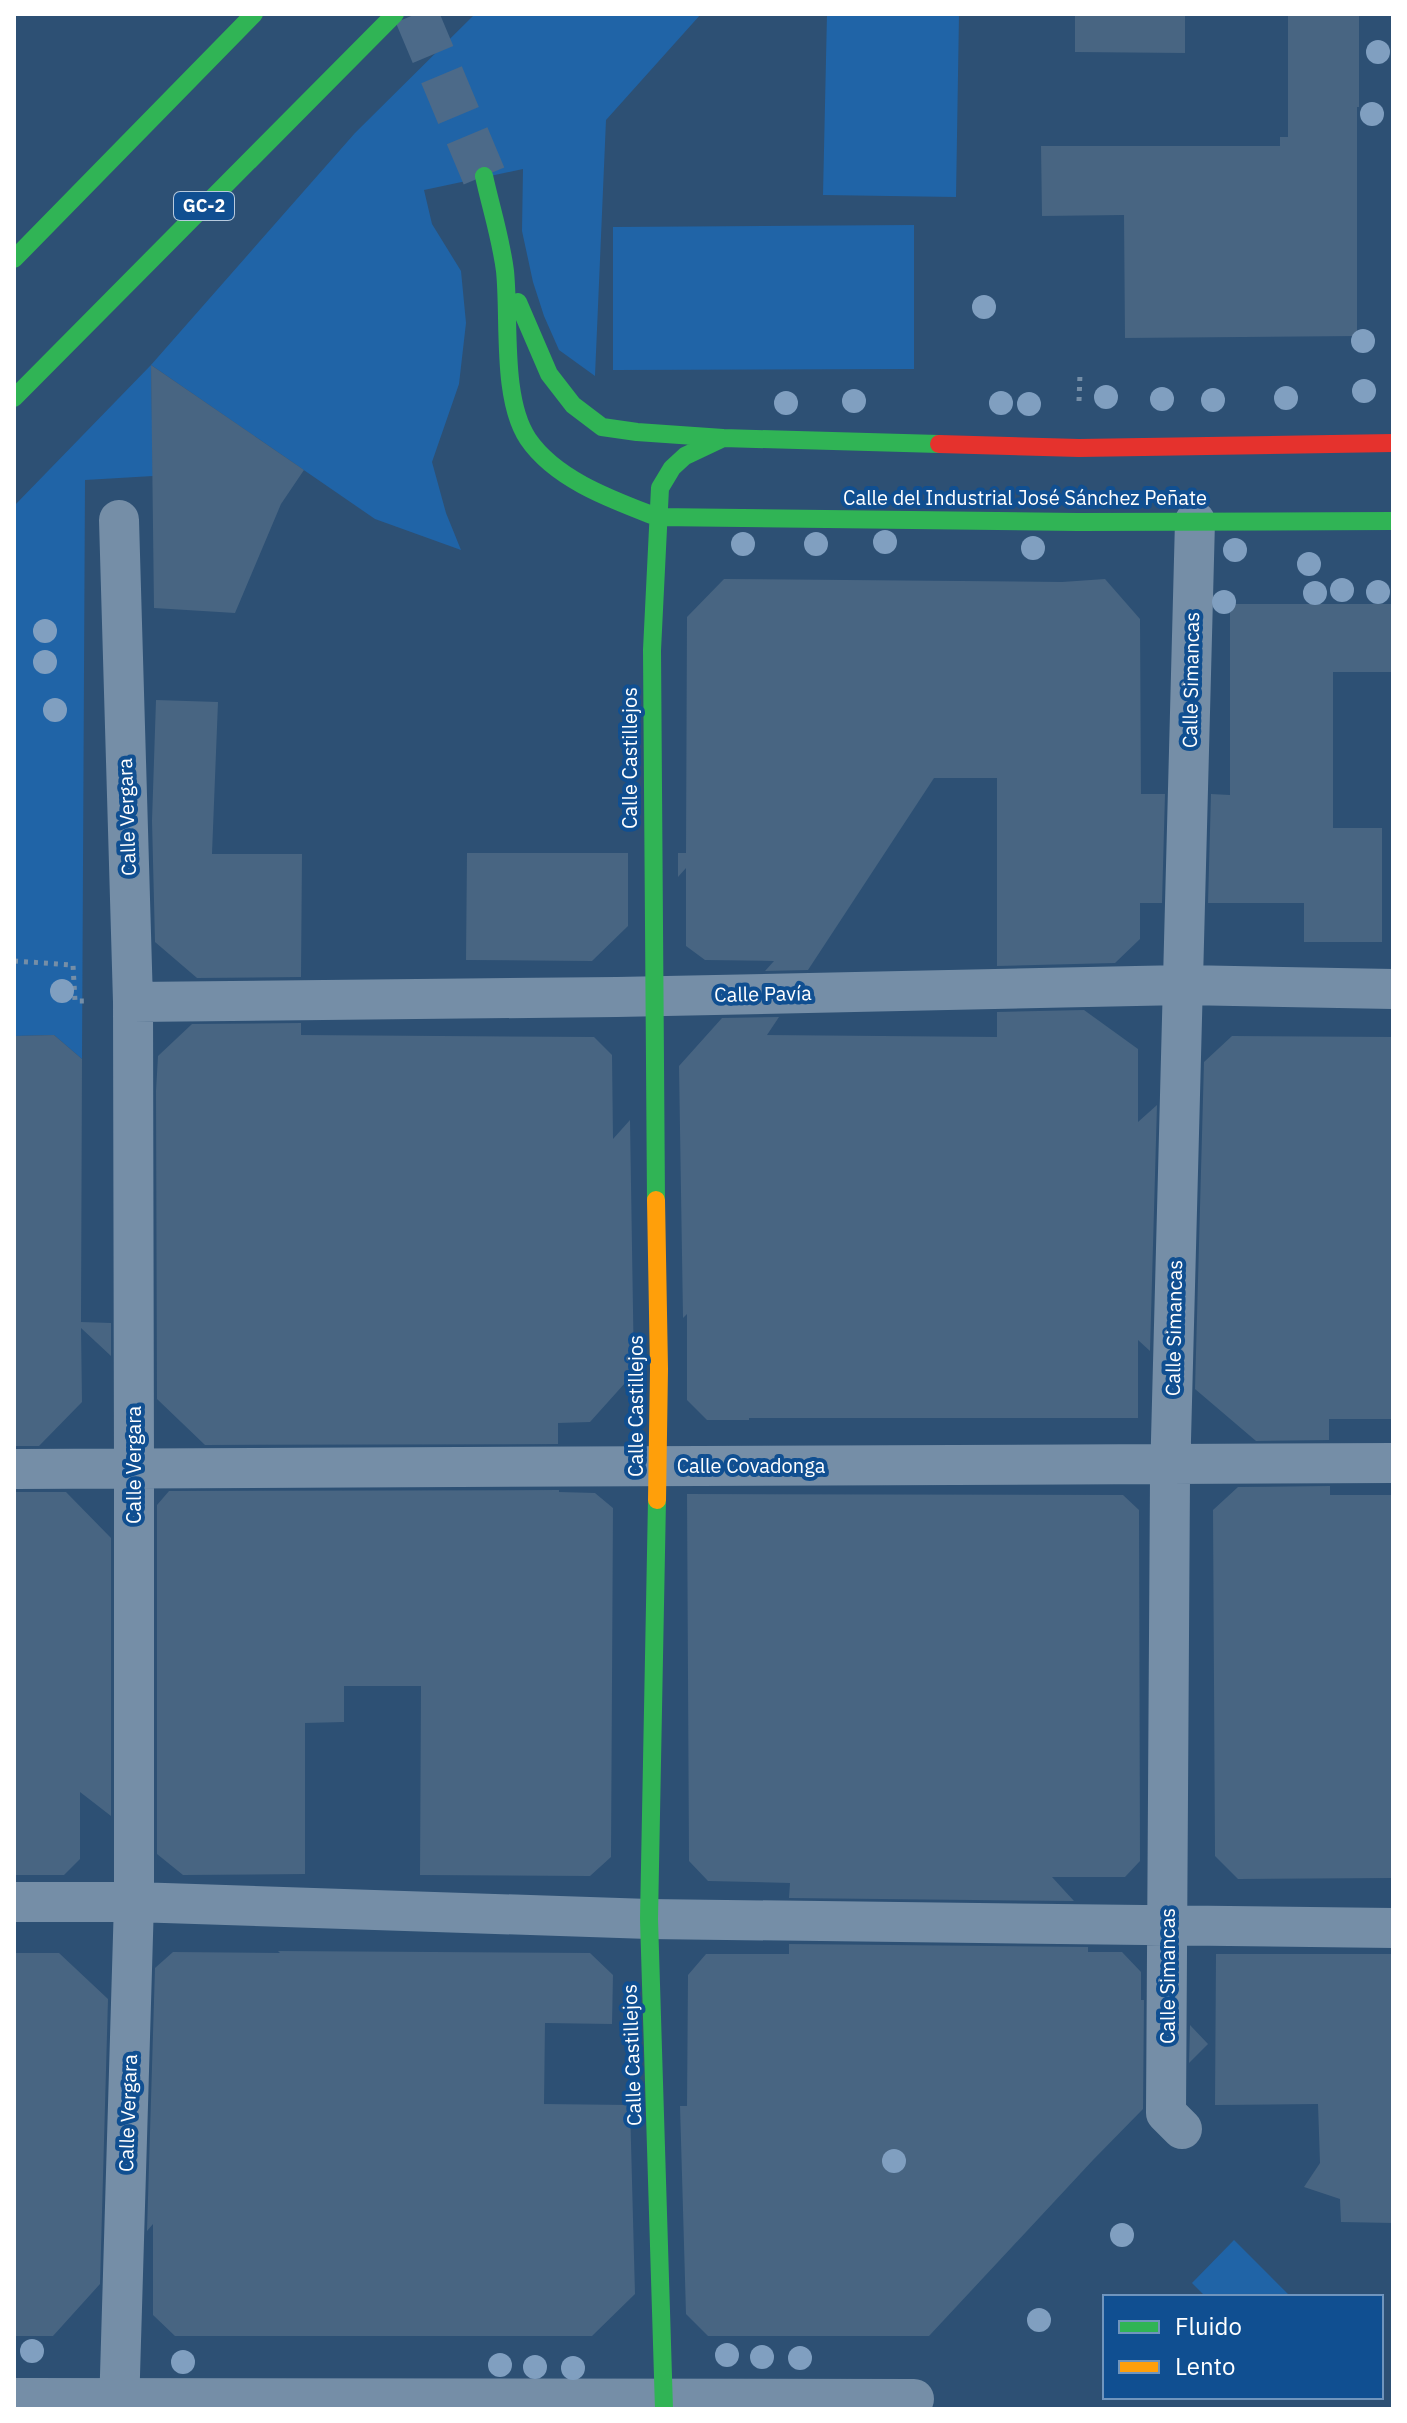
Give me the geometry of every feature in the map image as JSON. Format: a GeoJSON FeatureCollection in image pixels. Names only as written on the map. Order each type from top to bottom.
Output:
{"type":"FeatureCollection","features":[{"type":"Feature","properties":{"kind":"main road"},"geometry":{"type":"LineString","coordinates":[[237,31],[247,14]]}},
{"type":"Feature","properties":{"kind":"main road"},"geometry":{"type":"LineString","coordinates":[[14,259],[254,14]]}},
{"type":"Feature","properties":{"kind":"main road","name":"GC-2"},"geometry":{"type":"LineString","coordinates":[[14,398],[395,14]]}},
{"type":"Feature","properties":{"kind":"main road"},"geometry":{"type":"LineString","coordinates":[[484,176],[505,271],[513,397],[518,422],[528,441],[572,477],[623,504],[657,517]]}},
{"type":"Feature","properties":{"kind":"main road"},"geometry":{"type":"LineString","coordinates":[[505,271],[549,374],[573,405],[602,427],[723,438],[1079,448],[1393,443]]}},
{"type":"Feature","properties":{"kind":"main road","name":"Calle Castillejos"},"geometry":{"type":"LineString","coordinates":[[664,2404],[649,1919],[659,1369],[652,650],[660,488],[671,466],[692,450],[723,438]]}},
{"type":"Feature","properties":{"kind":"main road","name":"Calle del Industrial José Sánchez Peñate"},"geometry":{"type":"LineString","coordinates":[[657,517],[1393,521]]}},
{"type":"Feature","properties":{"kind":"street","name":"Calle Vergara"},"geometry":{"type":"LineString","coordinates":[[119,520],[133,1002],[134,1468],[134,1902],[119,2404]]}},
{"type":"Feature","properties":{"kind":"street","name":"Calle Simancas"},"geometry":{"type":"LineString","coordinates":[[1182,2129],[1166,2113],[1171,1465],[1195,521]]}},
{"type":"Feature","properties":{"kind":"street","name":"Calle Pavía"},"geometry":{"type":"LineString","coordinates":[[133,1002],[653,996],[1184,985],[1393,989]]}},
{"type":"Feature","properties":{"kind":"street","name":"Calle Covadonga"},"geometry":{"type":"LineString","coordinates":[[14,1469],[1393,1463]]}},
{"type":"Feature","properties":{"kind":"street"},"geometry":{"type":"LineString","coordinates":[[14,1902],[134,1902],[649,1919],[1393,1928]]}},
{"type":"Feature","properties":{"kind":"street"},"geometry":{"type":"LineString","coordinates":[[14,2398],[119,2404],[664,2404],[914,2399]]}},
{"type":"Feature","properties":{"kind":"path"},"geometry":{"type":"LineString","coordinates":[[14,961],[73,965],[75,1001],[133,1002]]}},
{"type":"Feature","properties":{"kind":"shaded area"},"geometry":{"type":"Polygon","coordinates":[[[475,14],[701,14],[606,120],[595,376],[559,350],[544,316],[522,231],[523,169],[424,190],[432,224],[461,271],[466,323],[459,384],[432,462],[446,513],[461,550],[375,519],[151,365],[355,133],[475,14]]]}},
{"type":"Feature","properties":{"kind":"shaded area"},"geometry":{"type":"Polygon","coordinates":[[[827,14],[959,14],[956,197],[823,195],[827,14]]]}},
{"type":"Feature","properties":{"kind":"shaded area"},"geometry":{"type":"Polygon","coordinates":[[[914,225],[914,369],[613,370],[613,227],[914,225]]]}},
{"type":"Feature","properties":{"kind":"shaded area"},"geometry":{"type":"Polygon","coordinates":[[[151,365],[153,476],[85,480],[82,1059],[54,1035],[14,1036],[14,506],[151,365]]]}},
{"type":"Feature","properties":{"kind":"shaded area"},"geometry":{"type":"Polygon","coordinates":[[[1234,2240],[1289,2295],[1204,2295],[1192,2283],[1234,2240]]]}},
{"type":"Feature","properties":{"kind":"building"},"geometry":{"type":"Polygon","coordinates":[[[1075,14],[1185,14],[1185,53],[1075,52],[1075,14]]]}},
{"type":"Feature","properties":{"kind":"building"},"geometry":{"type":"Polygon","coordinates":[[[1288,14],[1359,14],[1357,336],[1125,338],[1124,215],[1042,216],[1041,146],[1280,146],[1280,137],[1288,137],[1288,14]]]}},
{"type":"Feature","properties":{"kind":"building"},"geometry":{"type":"Polygon","coordinates":[[[151,365],[304,470],[281,504],[235,613],[154,608],[151,365]]]}},
{"type":"Feature","properties":{"kind":"building"},"geometry":{"type":"Polygon","coordinates":[[[724,579],[1062,582],[1105,579],[1140,619],[1141,794],[1165,794],[1162,903],[1140,903],[1140,939],[1115,963],[997,966],[997,778],[934,778],[808,970],[765,971],[774,961],[705,960],[686,946],[686,868],[678,877],[678,853],[686,853],[687,617],[724,579]]]}},
{"type":"Feature","properties":{"kind":"building"},"geometry":{"type":"Polygon","coordinates":[[[1230,604],[1393,604],[1393,672],[1333,672],[1333,828],[1382,828],[1382,942],[1304,942],[1304,903],[1208,903],[1211,794],[1230,795],[1230,604]]]}},
{"type":"Feature","properties":{"kind":"building"},"geometry":{"type":"Polygon","coordinates":[[[156,700],[218,702],[212,854],[302,854],[301,977],[197,978],[155,942],[152,821],[156,700]]]}},
{"type":"Feature","properties":{"kind":"building"},"geometry":{"type":"Polygon","coordinates":[[[467,853],[628,853],[628,926],[592,961],[466,960],[467,853]]]}},
{"type":"Feature","properties":{"kind":"building"},"geometry":{"type":"Polygon","coordinates":[[[1084,1010],[1138,1049],[1138,1122],[1157,1105],[1150,1351],[1138,1340],[1138,1418],[707,1420],[687,1400],[679,1066],[722,1018],[779,1017],[767,1035],[997,1037],[997,1012],[1084,1010]]]}},
{"type":"Feature","properties":{"kind":"building"},"geometry":{"type":"Polygon","coordinates":[[[301,1023],[301,1035],[594,1037],[612,1055],[613,1139],[630,1120],[634,1373],[590,1422],[558,1423],[558,1444],[205,1445],[157,1399],[158,1056],[192,1024],[301,1023]]]}},
{"type":"Feature","properties":{"kind":"building"},"geometry":{"type":"Polygon","coordinates":[[[54,1035],[82,1059],[81,1322],[111,1323],[111,1356],[81,1328],[82,1402],[39,1446],[14,1446],[14,1036],[54,1035]]]}},
{"type":"Feature","properties":{"kind":"building"},"geometry":{"type":"Polygon","coordinates":[[[1232,1036],[1393,1037],[1393,1419],[1329,1419],[1329,1440],[1256,1441],[1195,1389],[1204,1062],[1232,1036]]]}},
{"type":"Feature","properties":{"kind":"building"},"geometry":{"type":"Polygon","coordinates":[[[1330,1486],[1330,1495],[1393,1495],[1393,1878],[1238,1879],[1215,1856],[1213,1510],[1238,1487],[1330,1486]]]}},
{"type":"Feature","properties":{"kind":"building"},"geometry":{"type":"Polygon","coordinates":[[[559,1490],[595,1493],[613,1508],[611,1857],[590,1876],[420,1875],[421,1686],[344,1686],[344,1722],[305,1723],[305,1874],[183,1875],[157,1854],[157,1505],[169,1491],[559,1490]]]}},
{"type":"Feature","properties":{"kind":"building"},"geometry":{"type":"Polygon","coordinates":[[[14,1492],[66,1492],[111,1538],[111,1816],[80,1792],[80,1859],[64,1875],[14,1875],[14,1492]]]}},
{"type":"Feature","properties":{"kind":"building"},"geometry":{"type":"Polygon","coordinates":[[[687,1494],[1123,1495],[1139,1510],[1140,1861],[1125,1877],[1052,1877],[1074,1901],[789,1898],[790,1883],[708,1881],[689,1861],[687,1494]]]}},
{"type":"Feature","properties":{"kind":"building"},"geometry":{"type":"Polygon","coordinates":[[[789,1944],[1088,1947],[1088,1952],[1122,1952],[1141,1972],[1141,2000],[1144,2000],[1143,2109],[929,2336],[708,2336],[686,2314],[680,2106],[687,2106],[688,1975],[706,1954],[789,1954],[789,1944]]]}},
{"type":"Feature","properties":{"kind":"building"},"geometry":{"type":"Polygon","coordinates":[[[278,1951],[590,1953],[613,1975],[612,2024],[545,2023],[544,2104],[630,2105],[635,2294],[592,2336],[175,2336],[153,2315],[153,2224],[147,2231],[155,1968],[173,1952],[280,1953],[278,1951]]]}},
{"type":"Feature","properties":{"kind":"building"},"geometry":{"type":"Polygon","coordinates":[[[14,1953],[59,1953],[108,1999],[100,2284],[53,2336],[14,2336],[14,1953]]]}},
{"type":"Feature","properties":{"kind":"building"},"geometry":{"type":"Polygon","coordinates":[[[1216,1954],[1393,1954],[1393,2223],[1341,2222],[1340,2199],[1304,2187],[1320,2163],[1318,2104],[1215,2105],[1216,1954]]]}},
{"type":"Feature","properties":{"kind":"building"},"geometry":{"type":"Polygon","coordinates":[[[1190,2025],[1208,2044],[1189,2063],[1190,2025]]]}},
{"type":"Feature","properties":{"kind":"tunnel"},"geometry":{"type":"LineString","coordinates":[[416,14],[484,176]]}},
{"type":"Feature","properties":{"kind":"traffic: fast"},"geometry":{"type":"LineString","coordinates":[[14,259],[254,14]]}},
{"type":"Feature","properties":{"kind":"traffic: fast"},"geometry":{"type":"LineString","coordinates":[[14,398],[395,14]]}},
{"type":"Feature","properties":{"kind":"traffic: fast"},"geometry":{"type":"LineString","coordinates":[[484,176],[505,271],[510,381],[519,422],[528,439],[554,466],[604,496],[657,517]]}},
{"type":"Feature","properties":{"kind":"traffic: fast"},"geometry":{"type":"LineString","coordinates":[[518,302],[549,374],[573,405],[602,427],[723,438]]}},
{"type":"Feature","properties":{"kind":"traffic: fast"},"geometry":{"type":"LineString","coordinates":[[656,1200],[652,650],[660,488],[672,468],[685,456],[723,438],[939,444]]}},
{"type":"Feature","properties":{"kind":"traffic: fast"},"geometry":{"type":"LineString","coordinates":[[657,517],[1078,522],[1393,521]]}},
{"type":"Feature","properties":{"kind":"traffic: fast"},"geometry":{"type":"LineString","coordinates":[[657,1500],[649,1919],[664,2409]]}},
{"type":"Feature","properties":{"kind":"traffic: slow"},"geometry":{"type":"LineString","coordinates":[[656,1200],[659,1369],[657,1500]]}},
{"type":"Feature","properties":{"kind":"traffic: jam"},"geometry":{"type":"LineString","coordinates":[[939,444],[1079,448],[1393,443]]}}]}
